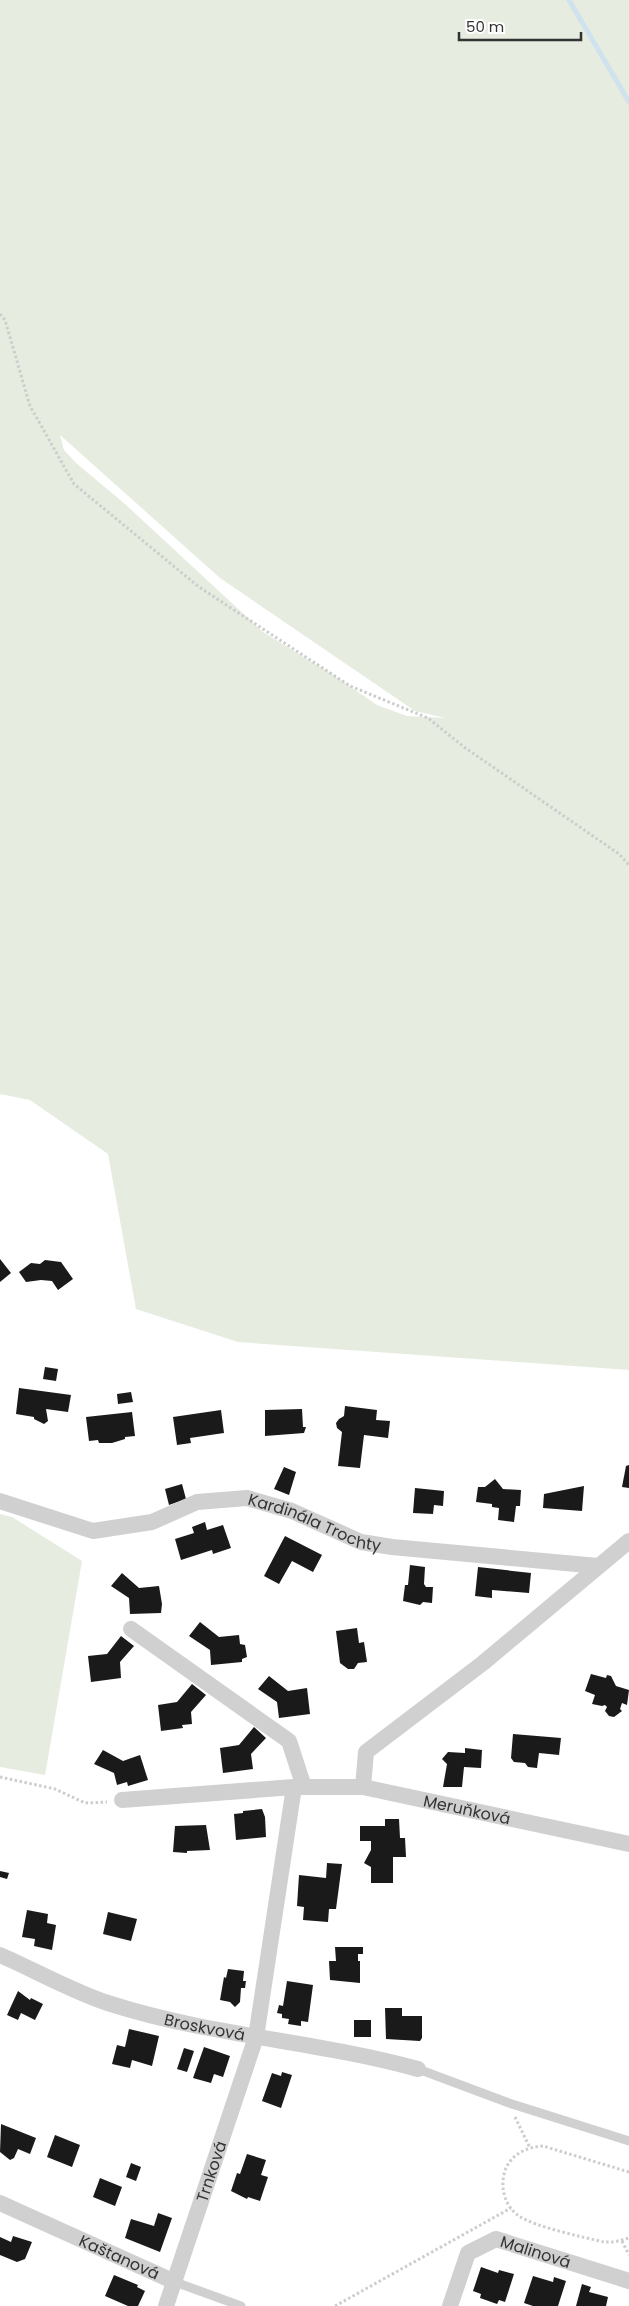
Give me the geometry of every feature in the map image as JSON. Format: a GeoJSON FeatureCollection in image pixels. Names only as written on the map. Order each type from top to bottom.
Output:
{"type":"FeatureCollection","features":[{"type":"Feature","properties":{"kind":"street","name":"Kardinála Trochty"},"geometry":{"type":"LineString","coordinates":[[0,1501],[92,1530],[152,1522],[197,1502],[247,1498],[292,1511],[361,1542],[392,1547],[598,1566]]}},
{"type":"Feature","properties":{"kind":"street"},"geometry":{"type":"LineString","coordinates":[[363,1787],[366,1752],[483,1663],[629,1541]]}},
{"type":"Feature","properties":{"kind":"street"},"geometry":{"type":"LineString","coordinates":[[131,1629],[289,1741],[299,1787]]}},
{"type":"Feature","properties":{"kind":"street","name":"Meruňková"},"geometry":{"type":"LineString","coordinates":[[122,1800],[299,1787],[363,1787],[629,1844]]}},
{"type":"Feature","properties":{"kind":"street","name":"Trnková"},"geometry":{"type":"LineString","coordinates":[[166,2306],[256,2037],[299,1787]]}},
{"type":"Feature","properties":{"kind":"street","name":"Broskvová"},"geometry":{"type":"LineString","coordinates":[[1,1957],[109,2004],[177,2022],[394,2062],[418,2069]]}},
{"type":"Feature","properties":{"kind":"street","name":"Kaštanová"},"geometry":{"type":"LineString","coordinates":[[0,2203],[175,2282]]}},
{"type":"Feature","properties":{"kind":"street","name":"Malinová"},"geometry":{"type":"LineString","coordinates":[[450,2306],[468,2253],[496,2239],[629,2282]]}},
{"type":"Feature","properties":{"kind":"lane"},"geometry":{"type":"LineString","coordinates":[[418,2069],[509,2103],[629,2141]]}},
{"type":"Feature","properties":{"kind":"lane","name":"Kaštanová"},"geometry":{"type":"LineString","coordinates":[[175,2282],[241,2306]]}},
{"type":"Feature","properties":{"kind":"path"},"geometry":{"type":"LineString","coordinates":[[0,314],[5,320],[30,406],[74,484],[199,587],[350,686],[428,718],[464,747],[619,854],[629,865]]}},
{"type":"Feature","properties":{"kind":"path"},"geometry":{"type":"LineString","coordinates":[[0,1777],[55,1788],[85,1804],[122,1800]]}},
{"type":"Feature","properties":{"kind":"path"},"geometry":{"type":"LineString","coordinates":[[509,2103],[530,2148]]}},
{"type":"Feature","properties":{"kind":"path"},"geometry":{"type":"LineString","coordinates":[[629,2172],[544,2146],[530,2148],[514,2156],[505,2170],[504,2191],[511,2208],[523,2218],[604,2242],[622,2241],[629,2238]]}},
{"type":"Feature","properties":{"kind":"path"},"geometry":{"type":"LineString","coordinates":[[335,2306],[511,2208]]}},
{"type":"Feature","properties":{"kind":"path"},"geometry":{"type":"LineString","coordinates":[[622,2241],[629,2255]]}},
{"type":"Feature","properties":{"kind":"shaded area"},"geometry":{"type":"Polygon","coordinates":[[[0,0],[629,0],[629,1370],[238,1342],[136,1309],[108,1154],[30,1100],[0,1094],[0,0]],[[60,435],[64,450],[76,463],[125,504],[263,632],[333,675],[377,705],[407,716],[445,718],[415,711],[220,578],[60,435]]]}},
{"type":"Feature","properties":{"kind":"shaded area"},"geometry":{"type":"Polygon","coordinates":[[[0,1514],[12,1517],[82,1561],[45,1775],[0,1767],[0,1514]]]}},
{"type":"Feature","properties":{"kind":"building"},"geometry":{"type":"Polygon","coordinates":[[[0,1259],[11,1273],[0,1282],[0,1259]]]}},
{"type":"Feature","properties":{"kind":"building"},"geometry":{"type":"Polygon","coordinates":[[[45,1260],[61,1262],[73,1279],[58,1290],[52,1281],[26,1282],[19,1272],[31,1263],[40,1264],[45,1260]]]}},
{"type":"Feature","properties":{"kind":"building"},"geometry":{"type":"Polygon","coordinates":[[[45,1367],[58,1369],[56,1381],[43,1379],[45,1367]]]}},
{"type":"Feature","properties":{"kind":"building"},"geometry":{"type":"Polygon","coordinates":[[[19,1388],[71,1395],[68,1412],[46,1409],[48,1421],[44,1424],[34,1419],[34,1417],[16,1414],[19,1388]]]}},
{"type":"Feature","properties":{"kind":"building"},"geometry":{"type":"Polygon","coordinates":[[[131,1392],[133,1402],[118,1404],[117,1394],[131,1392]]]}},
{"type":"Feature","properties":{"kind":"building"},"geometry":{"type":"Polygon","coordinates":[[[345,1406],[377,1410],[376,1420],[390,1421],[388,1438],[364,1435],[360,1468],[338,1466],[342,1432],[337,1428],[336,1423],[344,1416],[345,1406]]]}},
{"type":"Feature","properties":{"kind":"building"},"geometry":{"type":"Polygon","coordinates":[[[302,1409],[303,1427],[306,1427],[304,1433],[265,1436],[265,1410],[302,1409]]]}},
{"type":"Feature","properties":{"kind":"building"},"geometry":{"type":"Polygon","coordinates":[[[221,1410],[224,1433],[190,1438],[191,1443],[177,1445],[173,1417],[221,1410]]]}},
{"type":"Feature","properties":{"kind":"building"},"geometry":{"type":"Polygon","coordinates":[[[132,1412],[135,1436],[125,1437],[125,1439],[112,1443],[99,1443],[98,1440],[89,1441],[86,1417],[132,1412]]]}},
{"type":"Feature","properties":{"kind":"building"},"geometry":{"type":"Polygon","coordinates":[[[629,1465],[629,1488],[622,1487],[626,1466],[629,1465]]]}},
{"type":"Feature","properties":{"kind":"building"},"geometry":{"type":"Polygon","coordinates":[[[284,1467],[296,1472],[289,1495],[274,1489],[284,1467]]]}},
{"type":"Feature","properties":{"kind":"building"},"geometry":{"type":"Polygon","coordinates":[[[495,1479],[503,1489],[521,1490],[520,1506],[516,1506],[514,1522],[498,1520],[499,1508],[492,1507],[492,1504],[476,1502],[478,1487],[485,1487],[495,1479]]]}},
{"type":"Feature","properties":{"kind":"building"},"geometry":{"type":"Polygon","coordinates":[[[182,1484],[186,1499],[169,1505],[165,1489],[182,1484]]]}},
{"type":"Feature","properties":{"kind":"building"},"geometry":{"type":"Polygon","coordinates":[[[584,1486],[582,1511],[543,1508],[544,1494],[584,1486]]]}},
{"type":"Feature","properties":{"kind":"building"},"geometry":{"type":"Polygon","coordinates":[[[415,1488],[444,1491],[443,1506],[434,1505],[433,1514],[413,1513],[415,1488]]]}},
{"type":"Feature","properties":{"kind":"building"},"geometry":{"type":"Polygon","coordinates":[[[205,1522],[207,1530],[223,1525],[231,1548],[213,1554],[212,1550],[181,1560],[175,1539],[194,1533],[192,1527],[205,1522]]]}},
{"type":"Feature","properties":{"kind":"building"},"geometry":{"type":"Polygon","coordinates":[[[285,1536],[322,1555],[313,1572],[292,1561],[279,1584],[264,1576],[285,1536]]]}},
{"type":"Feature","properties":{"kind":"building"},"geometry":{"type":"Polygon","coordinates":[[[410,1565],[425,1567],[424,1584],[426,1587],[433,1587],[432,1603],[423,1602],[420,1605],[403,1601],[405,1585],[408,1585],[410,1565]]]}},
{"type":"Feature","properties":{"kind":"building"},"geometry":{"type":"Polygon","coordinates":[[[478,1567],[531,1573],[529,1593],[492,1590],[492,1598],[475,1596],[478,1567]]]}},
{"type":"Feature","properties":{"kind":"building"},"geometry":{"type":"Polygon","coordinates":[[[122,1573],[139,1588],[159,1586],[162,1604],[161,1613],[130,1614],[129,1598],[111,1586],[122,1573]]]}},
{"type":"Feature","properties":{"kind":"building"},"geometry":{"type":"Polygon","coordinates":[[[200,1622],[219,1637],[239,1635],[240,1644],[245,1645],[247,1657],[242,1659],[242,1662],[211,1665],[210,1650],[189,1636],[200,1622]]]}},
{"type":"Feature","properties":{"kind":"building"},"geometry":{"type":"Polygon","coordinates":[[[357,1628],[359,1643],[364,1642],[367,1662],[358,1663],[354,1669],[348,1669],[340,1663],[336,1631],[357,1628]]]}},
{"type":"Feature","properties":{"kind":"building"},"geometry":{"type":"Polygon","coordinates":[[[121,1636],[134,1646],[120,1662],[121,1678],[91,1682],[88,1656],[107,1654],[121,1636]]]}},
{"type":"Feature","properties":{"kind":"building"},"geometry":{"type":"Polygon","coordinates":[[[591,1674],[606,1678],[607,1675],[611,1676],[616,1686],[629,1690],[627,1705],[622,1703],[620,1709],[622,1711],[614,1717],[609,1716],[605,1711],[607,1707],[605,1705],[592,1704],[595,1695],[585,1691],[591,1674]]]}},
{"type":"Feature","properties":{"kind":"building"},"geometry":{"type":"Polygon","coordinates":[[[269,1676],[288,1691],[307,1688],[310,1714],[279,1718],[277,1702],[258,1689],[269,1676]]]}},
{"type":"Feature","properties":{"kind":"building"},"geometry":{"type":"Polygon","coordinates":[[[192,1684],[206,1695],[191,1712],[192,1724],[182,1725],[183,1728],[161,1731],[158,1705],[177,1702],[192,1684]]]}},
{"type":"Feature","properties":{"kind":"building"},"geometry":{"type":"Polygon","coordinates":[[[254,1727],[266,1738],[251,1754],[253,1769],[223,1773],[220,1748],[239,1745],[254,1727]]]}},
{"type":"Feature","properties":{"kind":"building"},"geometry":{"type":"Polygon","coordinates":[[[513,1734],[561,1738],[559,1755],[539,1753],[537,1768],[528,1767],[525,1763],[514,1762],[511,1758],[513,1734]]]}},
{"type":"Feature","properties":{"kind":"building"},"geometry":{"type":"Polygon","coordinates":[[[465,1748],[482,1750],[481,1768],[464,1767],[462,1787],[443,1787],[447,1764],[442,1759],[448,1752],[465,1753],[465,1748]]]}},
{"type":"Feature","properties":{"kind":"building"},"geometry":{"type":"Polygon","coordinates":[[[103,1750],[123,1761],[140,1755],[148,1780],[128,1786],[127,1782],[117,1785],[114,1773],[94,1764],[103,1750]]]}},
{"type":"Feature","properties":{"kind":"building"},"geometry":{"type":"Polygon","coordinates":[[[262,1809],[265,1817],[266,1837],[236,1840],[234,1814],[262,1809]]]}},
{"type":"Feature","properties":{"kind":"building"},"geometry":{"type":"Polygon","coordinates":[[[385,1819],[399,1819],[400,1838],[405,1838],[406,1857],[393,1857],[393,1883],[371,1883],[371,1867],[364,1863],[371,1850],[371,1841],[360,1841],[360,1826],[385,1826],[385,1819]]]}},
{"type":"Feature","properties":{"kind":"building"},"geometry":{"type":"Polygon","coordinates":[[[206,1825],[210,1850],[187,1851],[187,1853],[173,1852],[175,1826],[206,1825]]]}},
{"type":"Feature","properties":{"kind":"building"},"geometry":{"type":"Polygon","coordinates":[[[327,1863],[342,1864],[336,1909],[329,1909],[328,1922],[303,1920],[304,1907],[297,1906],[299,1875],[326,1878],[327,1863]]]}},
{"type":"Feature","properties":{"kind":"building"},"geometry":{"type":"Polygon","coordinates":[[[0,1871],[9,1873],[7,1879],[0,1877],[0,1871]]]}},
{"type":"Feature","properties":{"kind":"building"},"geometry":{"type":"Polygon","coordinates":[[[27,1910],[48,1914],[47,1923],[56,1925],[52,1950],[34,1946],[35,1939],[22,1937],[27,1910]]]}},
{"type":"Feature","properties":{"kind":"building"},"geometry":{"type":"Polygon","coordinates":[[[108,1912],[137,1919],[131,1941],[103,1934],[108,1912]]]}},
{"type":"Feature","properties":{"kind":"building"},"geometry":{"type":"Polygon","coordinates":[[[335,1947],[363,1947],[363,1954],[358,1954],[358,1961],[360,1961],[360,1983],[330,1980],[329,1961],[336,1961],[335,1947]]]}},
{"type":"Feature","properties":{"kind":"building"},"geometry":{"type":"Polygon","coordinates":[[[228,1969],[244,1971],[243,1981],[246,1981],[245,1988],[241,1988],[240,2002],[235,2007],[230,2002],[220,2000],[224,1977],[226,1978],[228,1969]]]}},
{"type":"Feature","properties":{"kind":"building"},"geometry":{"type":"Polygon","coordinates":[[[287,1981],[313,1985],[308,2022],[301,2021],[301,2026],[288,2024],[289,2019],[282,2018],[282,2014],[277,2013],[279,2005],[283,2006],[287,1981]]]}},
{"type":"Feature","properties":{"kind":"building"},"geometry":{"type":"Polygon","coordinates":[[[18,1991],[30,2000],[31,1998],[43,2004],[35,2020],[21,2013],[18,2020],[7,2015],[18,1991]]]}},
{"type":"Feature","properties":{"kind":"building"},"geometry":{"type":"Polygon","coordinates":[[[385,2008],[402,2008],[402,2016],[422,2016],[422,2038],[420,2041],[386,2039],[385,2008]]]}},
{"type":"Feature","properties":{"kind":"building"},"geometry":{"type":"Polygon","coordinates":[[[354,2020],[371,2020],[371,2037],[354,2037],[354,2020]]]}},
{"type":"Feature","properties":{"kind":"building"},"geometry":{"type":"Polygon","coordinates":[[[129,2029],[159,2036],[152,2066],[132,2060],[130,2068],[112,2064],[117,2045],[125,2047],[129,2029]]]}},
{"type":"Feature","properties":{"kind":"building"},"geometry":{"type":"Polygon","coordinates":[[[204,2047],[230,2056],[223,2077],[214,2074],[211,2083],[193,2078],[204,2047]]]}},
{"type":"Feature","properties":{"kind":"building"},"geometry":{"type":"Polygon","coordinates":[[[184,2048],[194,2051],[187,2072],[177,2069],[184,2048]]]}},
{"type":"Feature","properties":{"kind":"building"},"geometry":{"type":"Polygon","coordinates":[[[282,2072],[292,2075],[281,2108],[262,2101],[272,2073],[281,2076],[282,2072]]]}},
{"type":"Feature","properties":{"kind":"building"},"geometry":{"type":"Polygon","coordinates":[[[1,2124],[36,2138],[30,2154],[18,2149],[14,2158],[10,2160],[0,2152],[1,2124]]]}},
{"type":"Feature","properties":{"kind":"building"},"geometry":{"type":"Polygon","coordinates":[[[55,2135],[80,2145],[72,2167],[47,2157],[55,2135]]]}},
{"type":"Feature","properties":{"kind":"building"},"geometry":{"type":"Polygon","coordinates":[[[247,2154],[266,2160],[261,2175],[268,2177],[260,2201],[248,2197],[247,2199],[231,2191],[237,2173],[240,2174],[247,2154]]]}},
{"type":"Feature","properties":{"kind":"building"},"geometry":{"type":"Polygon","coordinates":[[[131,2163],[141,2167],[136,2181],[126,2177],[131,2163]]]}},
{"type":"Feature","properties":{"kind":"building"},"geometry":{"type":"Polygon","coordinates":[[[100,2178],[122,2187],[115,2206],[93,2197],[100,2178]]]}},
{"type":"Feature","properties":{"kind":"building"},"geometry":{"type":"Polygon","coordinates":[[[158,2213],[172,2218],[160,2252],[125,2238],[131,2219],[154,2226],[158,2213]]]}},
{"type":"Feature","properties":{"kind":"building"},"geometry":{"type":"Polygon","coordinates":[[[13,2236],[32,2242],[25,2259],[17,2262],[0,2255],[0,2237],[11,2242],[13,2236]]]}},
{"type":"Feature","properties":{"kind":"building"},"geometry":{"type":"Polygon","coordinates":[[[481,2267],[498,2273],[499,2270],[514,2274],[505,2302],[499,2300],[497,2304],[480,2298],[481,2294],[473,2291],[481,2267]]]}},
{"type":"Feature","properties":{"kind":"building"},"geometry":{"type":"Polygon","coordinates":[[[114,2275],[138,2285],[137,2287],[145,2291],[138,2306],[128,2306],[105,2296],[114,2275]]]}},
{"type":"Feature","properties":{"kind":"building"},"geometry":{"type":"Polygon","coordinates":[[[533,2276],[553,2282],[554,2277],[566,2281],[558,2306],[533,2306],[524,2303],[533,2276]]]}},
{"type":"Feature","properties":{"kind":"building"},"geometry":{"type":"Polygon","coordinates":[[[582,2284],[591,2287],[589,2292],[608,2297],[606,2306],[576,2306],[582,2284]]]}},
{"type":"Feature","properties":{"kind":"waterway"},"geometry":{"type":"LineString","coordinates":[[569,0],[629,102]]}}]}
